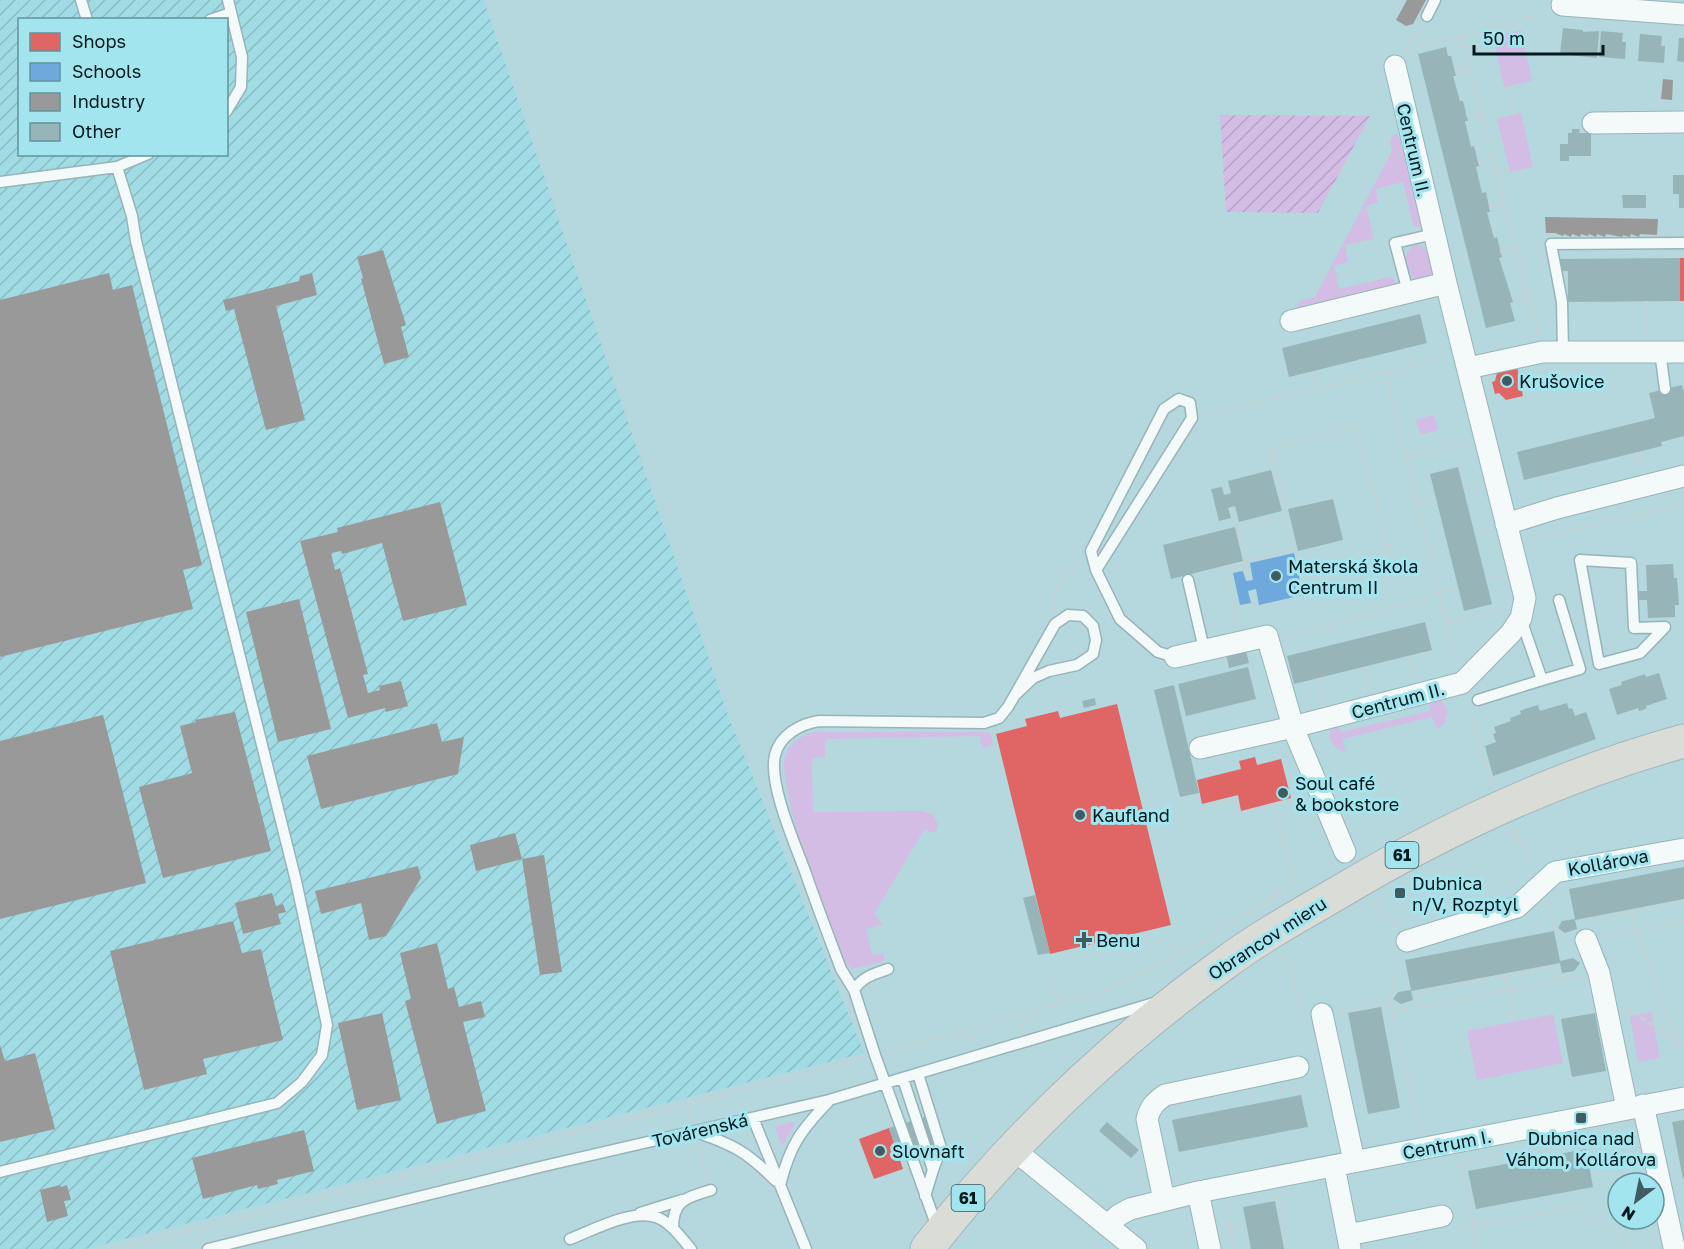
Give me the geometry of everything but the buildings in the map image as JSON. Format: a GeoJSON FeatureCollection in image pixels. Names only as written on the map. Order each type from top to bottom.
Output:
{"type":"FeatureCollection","features":[{"type":"Feature","properties":{"kind":"main road","name":"Obrancov mieru"},"geometry":{"type":"LineString","coordinates":[[933,1241],[974,1190],[1013,1149],[1109,1056],[1226,962],[1268,934],[1405,853],[1500,806],[1626,757],[1684,741]]}},
{"type":"Feature","properties":{"kind":"street"},"geometry":{"type":"LineString","coordinates":[[1562,5],[1684,14]]}},
{"type":"Feature","properties":{"kind":"street","name":"Centrum II."},"geometry":{"type":"LineString","coordinates":[[1200,748],[1293,727],[1462,683],[1511,633],[1516,613],[1525,598],[1407,123],[1400,58]]}},
{"type":"Feature","properties":{"kind":"street"},"geometry":{"type":"LineString","coordinates":[[1593,123],[1684,122]]}},
{"type":"Feature","properties":{"kind":"street"},"geometry":{"type":"LineString","coordinates":[[1291,321],[1446,283]]}},
{"type":"Feature","properties":{"kind":"street"},"geometry":{"type":"LineString","coordinates":[[1466,361],[1542,352],[1563,343],[1658,343],[1684,352]]}},
{"type":"Feature","properties":{"kind":"street"},"geometry":{"type":"LineString","coordinates":[[1506,524],[1557,508],[1684,476]]}},
{"type":"Feature","properties":{"kind":"street"},"geometry":{"type":"LineString","coordinates":[[1176,657],[1267,636],[1293,727],[1345,852]]}},
{"type":"Feature","properties":{"kind":"street"},"geometry":{"type":"LineString","coordinates":[[1626,757],[1684,727]]}},
{"type":"Feature","properties":{"kind":"street","name":"Kollárova"},"geometry":{"type":"LineString","coordinates":[[1407,941],[1517,907],[1555,872],[1684,849]]}},
{"type":"Feature","properties":{"kind":"street"},"geometry":{"type":"LineString","coordinates":[[1586,940],[1599,973],[1635,1107],[1644,1119],[1674,1247]]}},
{"type":"Feature","properties":{"kind":"street"},"geometry":{"type":"LineString","coordinates":[[1322,1014],[1344,1163],[1349,1242],[1447,1223]]}},
{"type":"Feature","properties":{"kind":"street"},"geometry":{"type":"LineString","coordinates":[[1164,1200],[1148,1119],[1154,1102],[1165,1095],[1298,1067]]}},
{"type":"Feature","properties":{"kind":"street","name":"Centrum I."},"geometry":{"type":"LineString","coordinates":[[1107,1226],[1130,1209],[1198,1192],[1684,1098]]}},
{"type":"Feature","properties":{"kind":"street"},"geometry":{"type":"LineString","coordinates":[[1013,1149],[1107,1226],[1128,1247]]}},
{"type":"Feature","properties":{"kind":"street"},"geometry":{"type":"LineString","coordinates":[[1198,1192],[1210,1249]]}},
{"type":"Feature","properties":{"kind":"lane"},"geometry":{"type":"LineString","coordinates":[[81,0],[86,18]]}},
{"type":"Feature","properties":{"kind":"lane"},"geometry":{"type":"LineString","coordinates":[[228,0],[242,57],[241,87],[228,109]]}},
{"type":"Feature","properties":{"kind":"lane"},"geometry":{"type":"LineString","coordinates":[[1427,16],[1435,0]]}},
{"type":"Feature","properties":{"kind":"lane"},"geometry":{"type":"LineString","coordinates":[[216,18],[231,13]]}},
{"type":"Feature","properties":{"kind":"lane"},"geometry":{"type":"LineString","coordinates":[[0,182],[117,167],[143,156]]}},
{"type":"Feature","properties":{"kind":"lane"},"geometry":{"type":"LineString","coordinates":[[0,1172],[277,1103],[302,1082],[322,1055],[327,1025],[296,881],[136,240],[132,216],[117,167]]}},
{"type":"Feature","properties":{"kind":"lane"},"geometry":{"type":"LineString","coordinates":[[1408,292],[1395,243],[1434,234]]}},
{"type":"Feature","properties":{"kind":"lane"},"geometry":{"type":"LineString","coordinates":[[1563,343],[1562,302],[1551,244],[1684,243]]}},
{"type":"Feature","properties":{"kind":"lane"},"geometry":{"type":"LineString","coordinates":[[1658,343],[1665,389]]}},
{"type":"Feature","properties":{"kind":"lane"},"geometry":{"type":"LineString","coordinates":[[1096,570],[1192,418],[1190,403],[1179,399],[1164,409],[1091,551],[1096,570],[1120,619],[1158,652],[1176,657]]}},
{"type":"Feature","properties":{"kind":"lane"},"geometry":{"type":"LineString","coordinates":[[1580,560],[1631,563],[1634,628],[1665,627],[1640,653],[1599,664],[1580,560]]}},
{"type":"Feature","properties":{"kind":"lane"},"geometry":{"type":"LineString","coordinates":[[1188,580],[1204,649]]}},
{"type":"Feature","properties":{"kind":"lane"},"geometry":{"type":"LineString","coordinates":[[1478,700],[1580,669],[1558,600]]}},
{"type":"Feature","properties":{"kind":"lane"},"geometry":{"type":"LineString","coordinates":[[1516,613],[1542,680]]}},
{"type":"Feature","properties":{"kind":"lane"},"geometry":{"type":"LineString","coordinates":[[933,1241],[925,1196],[854,990],[840,969],[786,821],[774,774],[774,757],[777,749],[793,730],[819,721],[984,723],[999,718],[1008,707],[1055,624],[1068,615],[1083,616],[1093,626],[1096,640],[1093,654],[1077,665],[1049,671],[1033,678],[1016,693]]}},
{"type":"Feature","properties":{"kind":"lane"},"geometry":{"type":"LineString","coordinates":[[854,990],[869,975],[888,969]]}},
{"type":"Feature","properties":{"kind":"lane","name":"Továrenská"},"geometry":{"type":"LineString","coordinates":[[208,1249],[544,1166],[694,1126],[753,1118],[829,1100],[1186,993]]}},
{"type":"Feature","properties":{"kind":"lane"},"geometry":{"type":"LineString","coordinates":[[918,1074],[940,1148],[925,1196]]}},
{"type":"Feature","properties":{"kind":"lane"},"geometry":{"type":"LineString","coordinates":[[903,1079],[933,1170]]}},
{"type":"Feature","properties":{"kind":"lane"},"geometry":{"type":"LineString","coordinates":[[780,1185],[788,1156],[804,1127],[829,1100]]}},
{"type":"Feature","properties":{"kind":"lane"},"geometry":{"type":"LineString","coordinates":[[753,1118],[806,1249]]}},
{"type":"Feature","properties":{"kind":"lane"},"geometry":{"type":"LineString","coordinates":[[694,1126],[735,1147],[756,1161],[780,1185]]}},
{"type":"Feature","properties":{"kind":"lane"},"geometry":{"type":"LineString","coordinates":[[570,1239],[636,1214],[711,1190]]}},
{"type":"Feature","properties":{"kind":"lane"},"geometry":{"type":"LineString","coordinates":[[673,1228],[673,1216],[677,1206],[685,1199]]}},
{"type":"Feature","properties":{"kind":"lane"},"geometry":{"type":"LineString","coordinates":[[636,1214],[657,1217],[673,1228],[691,1249]]}},
{"type":"Feature","properties":{"kind":"path"},"geometry":{"type":"LineString","coordinates":[[1400,58],[1461,35],[1509,24],[1562,5]]}},
{"type":"Feature","properties":{"kind":"path"},"geometry":{"type":"LineString","coordinates":[[1400,58],[1427,16]]}},
{"type":"Feature","properties":{"kind":"path"},"geometry":{"type":"LineString","coordinates":[[1461,35],[1539,337]]}},
{"type":"Feature","properties":{"kind":"path"},"geometry":{"type":"LineString","coordinates":[[1455,71],[1469,67]]}},
{"type":"Feature","properties":{"kind":"path"},"geometry":{"type":"LineString","coordinates":[[1508,86],[1514,115]]}},
{"type":"Feature","properties":{"kind":"path"},"geometry":{"type":"LineString","coordinates":[[1466,115],[1481,111]]}},
{"type":"Feature","properties":{"kind":"path"},"geometry":{"type":"LineString","coordinates":[[1478,161],[1492,157]]}},
{"type":"Feature","properties":{"kind":"path"},"geometry":{"type":"LineString","coordinates":[[1496,172],[1509,170]]}},
{"type":"Feature","properties":{"kind":"path"},"geometry":{"type":"LineString","coordinates":[[1489,207],[1504,202]]}},
{"type":"Feature","properties":{"kind":"path"},"geometry":{"type":"LineString","coordinates":[[1500,252],[1516,248]]}},
{"type":"Feature","properties":{"kind":"path"},"geometry":{"type":"LineString","coordinates":[[1512,298],[1528,294]]}},
{"type":"Feature","properties":{"kind":"path"},"geometry":{"type":"LineString","coordinates":[[1646,302],[1647,335],[1658,343]]}},
{"type":"Feature","properties":{"kind":"path"},"geometry":{"type":"LineString","coordinates":[[1529,339],[1539,337],[1563,343]]}},
{"type":"Feature","properties":{"kind":"path"},"geometry":{"type":"LineString","coordinates":[[1406,348],[1410,366]]}},
{"type":"Feature","properties":{"kind":"path"},"geometry":{"type":"LineString","coordinates":[[1360,359],[1364,377]]}},
{"type":"Feature","properties":{"kind":"path"},"geometry":{"type":"LineString","coordinates":[[1192,418],[1410,366],[1466,361]]}},
{"type":"Feature","properties":{"kind":"path"},"geometry":{"type":"LineString","coordinates":[[1314,371],[1318,388]]}},
{"type":"Feature","properties":{"kind":"path"},"geometry":{"type":"LineString","coordinates":[[1385,372],[1462,683],[1492,787]]}},
{"type":"Feature","properties":{"kind":"path"},"geometry":{"type":"LineString","coordinates":[[1356,426],[1389,552],[1303,575],[1293,549],[1284,516],[1286,507],[1270,449],[1356,426]]}},
{"type":"Feature","properties":{"kind":"path"},"geometry":{"type":"LineString","coordinates":[[1406,458],[1485,438]]}},
{"type":"Feature","properties":{"kind":"path"},"geometry":{"type":"LineString","coordinates":[[1417,502],[1435,497]]}},
{"type":"Feature","properties":{"kind":"path"},"geometry":{"type":"LineString","coordinates":[[1528,537],[1546,536],[1684,504]]}},
{"type":"Feature","properties":{"kind":"path"},"geometry":{"type":"LineString","coordinates":[[1231,507],[1250,580]]}},
{"type":"Feature","properties":{"kind":"path"},"geometry":{"type":"LineString","coordinates":[[1237,530],[1284,516]]}},
{"type":"Feature","properties":{"kind":"path"},"geometry":{"type":"LineString","coordinates":[[1428,548],[1447,542]]}},
{"type":"Feature","properties":{"kind":"path"},"geometry":{"type":"LineString","coordinates":[[1055,624],[1053,597],[1061,580],[1092,548]]}},
{"type":"Feature","properties":{"kind":"path"},"geometry":{"type":"LineString","coordinates":[[1242,640],[1225,570],[1293,549]]}},
{"type":"Feature","properties":{"kind":"path"},"geometry":{"type":"LineString","coordinates":[[1268,642],[1458,588]]}},
{"type":"Feature","properties":{"kind":"path"},"geometry":{"type":"LineString","coordinates":[[1447,623],[1516,613]]}},
{"type":"Feature","properties":{"kind":"path"},"geometry":{"type":"LineString","coordinates":[[1203,807],[1235,799],[1239,814],[1321,793]]}},
{"type":"Feature","properties":{"kind":"path"},"geometry":{"type":"LineString","coordinates":[[118,1249],[950,1036],[1112,987],[1184,953],[1295,882],[1275,805]]}},
{"type":"Feature","properties":{"kind":"path"},"geometry":{"type":"LineString","coordinates":[[1523,845],[1514,839],[1508,824],[1523,845],[1541,884]]}},
{"type":"Feature","properties":{"kind":"path"},"geometry":{"type":"LineString","coordinates":[[1586,940],[1583,922],[1684,902]]}},
{"type":"Feature","properties":{"kind":"path"},"geometry":{"type":"LineString","coordinates":[[1374,903],[1386,918]]}},
{"type":"Feature","properties":{"kind":"path"},"geometry":{"type":"LineString","coordinates":[[1632,912],[1636,931],[1679,1043]]}},
{"type":"Feature","properties":{"kind":"path"},"geometry":{"type":"LineString","coordinates":[[1156,941],[1184,953]]}},
{"type":"Feature","properties":{"kind":"path"},"geometry":{"type":"LineString","coordinates":[[1407,941],[1397,957],[1390,1000],[1414,1107],[1426,1136]]}},
{"type":"Feature","properties":{"kind":"path"},"geometry":{"type":"LineString","coordinates":[[1282,955],[1290,965],[1302,1020],[1390,1000]]}},
{"type":"Feature","properties":{"kind":"path"},"geometry":{"type":"LineString","coordinates":[[1421,1007],[1418,993],[1505,976],[1554,968],[1556,981]]}},
{"type":"Feature","properties":{"kind":"path"},"geometry":{"type":"LineString","coordinates":[[1394,1012],[1599,973]]}},
{"type":"Feature","properties":{"kind":"path"},"geometry":{"type":"LineString","coordinates":[[1050,974],[1059,1004]]}},
{"type":"Feature","properties":{"kind":"path"},"geometry":{"type":"LineString","coordinates":[[1505,976],[1515,1022]]}},
{"type":"Feature","properties":{"kind":"path"},"geometry":{"type":"LineString","coordinates":[[1604,994],[1684,1045]]}},
{"type":"Feature","properties":{"kind":"path"},"geometry":{"type":"LineString","coordinates":[[1020,1028],[1042,1009]]}},
{"type":"Feature","properties":{"kind":"path"},"geometry":{"type":"LineString","coordinates":[[950,1036],[979,1038]]}},
{"type":"Feature","properties":{"kind":"path"},"geometry":{"type":"LineString","coordinates":[[687,1104],[694,1126]]}},
{"type":"Feature","properties":{"kind":"path"},"geometry":{"type":"LineString","coordinates":[[1565,1143],[1567,1152]]}},
{"type":"Feature","properties":{"kind":"path"},"geometry":{"type":"LineString","coordinates":[[1448,1144],[1461,1163],[1478,1249]]}},
{"type":"Feature","properties":{"kind":"path"},"geometry":{"type":"LineString","coordinates":[[699,1148],[704,1168]]}},
{"type":"Feature","properties":{"kind":"path"},"geometry":{"type":"LineString","coordinates":[[1526,1150],[1528,1160]]}},
{"type":"Feature","properties":{"kind":"path"},"geometry":{"type":"LineString","coordinates":[[1492,1157],[1493,1166]]}},
{"type":"Feature","properties":{"kind":"path"},"geometry":{"type":"LineString","coordinates":[[1275,1188],[1288,1249]]}},
{"type":"Feature","properties":{"kind":"path"},"geometry":{"type":"LineString","coordinates":[[1447,1223],[1474,1225],[1575,1207],[1636,1249]]}},
{"type":"Feature","properties":{"kind":"shaded area"},"geometry":{"type":"Polygon","coordinates":[[[0,0],[485,0],[729,718],[864,1053],[85,1249],[0,1249],[0,0]]]}},
{"type":"Feature","properties":{"kind":"shaded area"},"geometry":{"type":"Polygon","coordinates":[[[1521,30],[1532,81],[1504,87],[1493,36],[1521,30]]]}},
{"type":"Feature","properties":{"kind":"shaded area"},"geometry":{"type":"Polygon","coordinates":[[[1521,113],[1533,167],[1510,172],[1497,119],[1521,113]]]}},
{"type":"Feature","properties":{"kind":"shaded area"},"geometry":{"type":"Polygon","coordinates":[[[1220,115],[1370,116],[1318,213],[1226,212],[1220,115]]]}},
{"type":"Feature","properties":{"kind":"shaded area"},"geometry":{"type":"Polygon","coordinates":[[[1396,134],[1403,139],[1422,227],[1413,225],[1403,182],[1376,189],[1378,203],[1366,206],[1374,239],[1345,245],[1348,262],[1334,266],[1339,289],[1390,277],[1394,279],[1396,286],[1297,309],[1300,301],[1315,297],[1392,151],[1390,141],[1396,134]]]}},
{"type":"Feature","properties":{"kind":"shaded area"},"geometry":{"type":"Polygon","coordinates":[[[1414,245],[1428,252],[1434,267],[1431,278],[1417,282],[1410,274],[1406,264],[1407,253],[1414,245]]]}},
{"type":"Feature","properties":{"kind":"shaded area"},"geometry":{"type":"Polygon","coordinates":[[[1434,415],[1438,430],[1421,435],[1416,420],[1434,415]]]}},
{"type":"Feature","properties":{"kind":"shaded area"},"geometry":{"type":"Polygon","coordinates":[[[1430,697],[1442,701],[1448,712],[1444,724],[1438,729],[1432,717],[1343,739],[1345,752],[1335,746],[1330,739],[1330,730],[1335,720],[1341,732],[1430,711],[1430,697]]]}},
{"type":"Feature","properties":{"kind":"shaded area"},"geometry":{"type":"Polygon","coordinates":[[[816,732],[990,732],[993,745],[982,748],[980,736],[827,739],[825,757],[812,759],[813,812],[923,811],[933,815],[938,824],[936,833],[924,830],[874,914],[883,924],[866,929],[872,955],[883,953],[884,959],[882,962],[852,969],[845,963],[804,855],[784,772],[785,756],[790,747],[802,737],[816,732]]]}},
{"type":"Feature","properties":{"kind":"shaded area"},"geometry":{"type":"Polygon","coordinates":[[[1651,1012],[1660,1058],[1638,1062],[1630,1016],[1651,1012]]]}},
{"type":"Feature","properties":{"kind":"shaded area"},"geometry":{"type":"Polygon","coordinates":[[[1553,1014],[1563,1063],[1477,1080],[1467,1031],[1553,1014]]]}},
{"type":"Feature","properties":{"kind":"shaded area"},"geometry":{"type":"Polygon","coordinates":[[[793,1122],[795,1124],[782,1146],[775,1127],[793,1122]]]}},
{"type":"Feature","properties":{"kind":"place","name":"Krušovice"},"geometry":{"type":"Point","coordinates":[1507,381]}},
{"type":"Feature","properties":{"kind":"place","name":"Materská škola Centrum II"},"geometry":{"type":"Point","coordinates":[1276,576]}},
{"type":"Feature","properties":{"kind":"place","name":"Soul café & bookstore"},"geometry":{"type":"Point","coordinates":[1283,793]}},
{"type":"Feature","properties":{"kind":"place","name":"Kaufland"},"geometry":{"type":"Point","coordinates":[1080,815]}},
{"type":"Feature","properties":{"kind":"place","name":"Dubnica n/V, Rozptyl"},"geometry":{"type":"Point","coordinates":[1400,893]}},
{"type":"Feature","properties":{"kind":"place","name":"Benu"},"geometry":{"type":"Point","coordinates":[1084,940]}},
{"type":"Feature","properties":{"kind":"place","name":"Dubnica nad Váhom, Kollárova"},"geometry":{"type":"Point","coordinates":[1581,1118]}},
{"type":"Feature","properties":{"kind":"place","name":"Slovnaft"},"geometry":{"type":"Point","coordinates":[880,1151]}}]}
